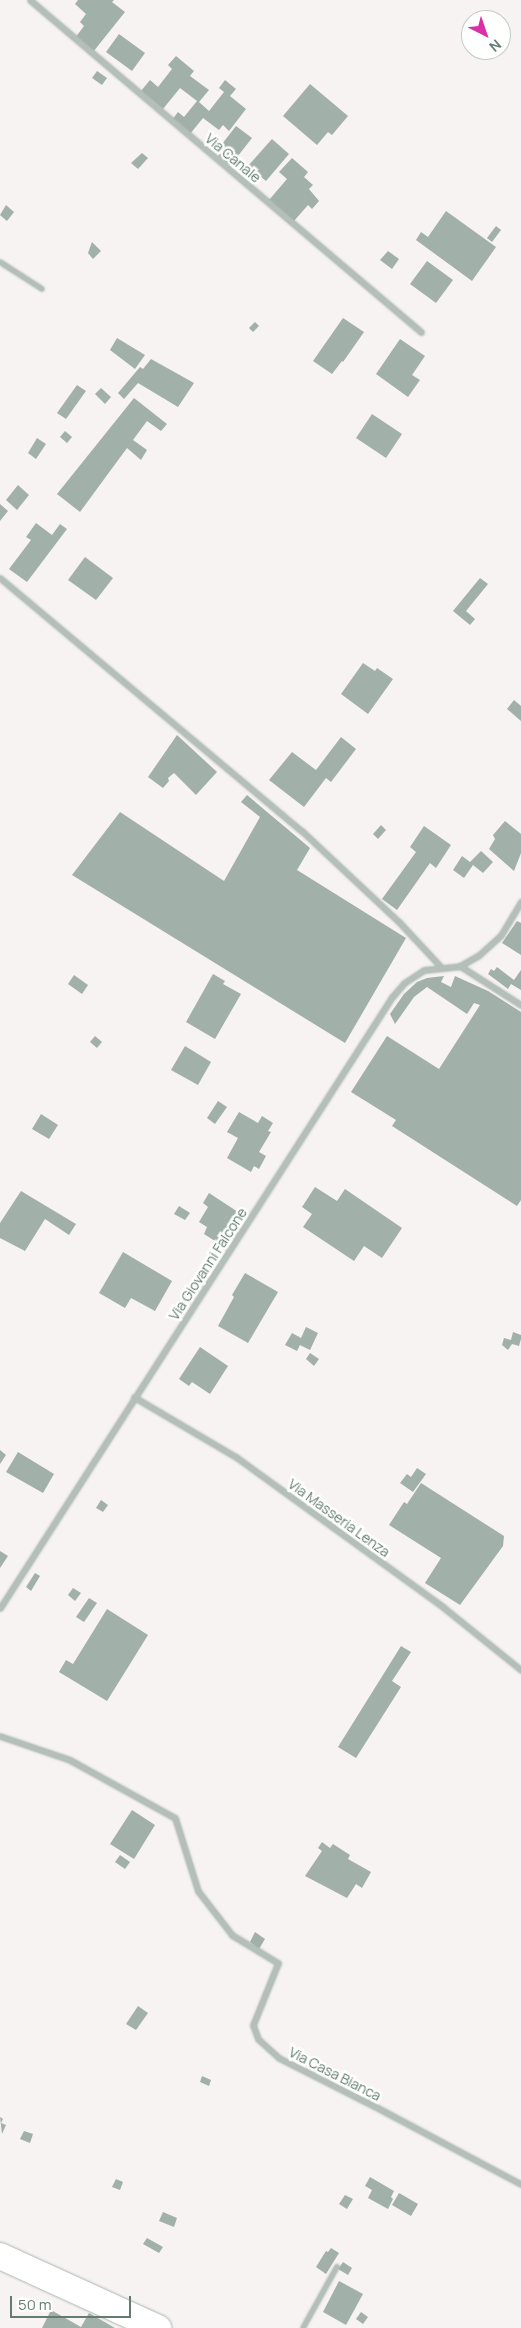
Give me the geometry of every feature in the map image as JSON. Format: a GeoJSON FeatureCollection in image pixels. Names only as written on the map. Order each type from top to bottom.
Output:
{"type":"FeatureCollection","features":[{"type":"Feature","properties":{"kind":"street","name":"Via Canale"},"geometry":{"type":"LineString","coordinates":[[30,0],[421,332]]}},
{"type":"Feature","properties":{"kind":"street"},"geometry":{"type":"LineString","coordinates":[[0,578],[302,831],[399,922],[441,967]]}},
{"type":"Feature","properties":{"kind":"street"},"geometry":{"type":"LineString","coordinates":[[521,902],[518,911],[501,936],[479,955],[460,966],[521,1005]]}},
{"type":"Feature","properties":{"kind":"street","name":"Via Giovanni Falcone"},"geometry":{"type":"LineString","coordinates":[[0,1608],[392,997],[404,983],[424,970],[460,966]]}},
{"type":"Feature","properties":{"kind":"street","name":"Via Masseria Lenza"},"geometry":{"type":"LineString","coordinates":[[134,1397],[236,1457],[443,1607],[521,1670]]}},
{"type":"Feature","properties":{"kind":"street","name":"Via Casa Bianca"},"geometry":{"type":"LineString","coordinates":[[0,1736],[70,1760],[175,1818],[198,1891],[232,1935],[278,1963],[253,2025],[258,2039],[279,2058],[521,2184]]}},
{"type":"Feature","properties":{"kind":"street"},"geometry":{"type":"LineString","coordinates":[[0,2256],[158,2328]]}},
{"type":"Feature","properties":{"kind":"lane"},"geometry":{"type":"LineString","coordinates":[[0,262],[42,289]]}},
{"type":"Feature","properties":{"kind":"lane"},"geometry":{"type":"LineString","coordinates":[[303,2328],[337,2267]]}},
{"type":"Feature","properties":{"kind":"building"},"geometry":{"type":"Polygon","coordinates":[[[78,0],[114,0],[112,2],[125,12],[93,52],[75,38],[84,26],[80,22],[86,14],[75,4],[78,0]]]}},
{"type":"Feature","properties":{"kind":"building"},"geometry":{"type":"Polygon","coordinates":[[[119,34],[145,53],[132,71],[106,52],[119,34]]]}},
{"type":"Feature","properties":{"kind":"building"},"geometry":{"type":"Polygon","coordinates":[[[176,56],[194,71],[190,76],[209,90],[199,102],[209,111],[224,92],[219,88],[225,80],[236,89],[230,96],[246,109],[229,131],[223,125],[219,130],[203,118],[190,134],[172,120],[178,112],[184,117],[197,101],[180,88],[163,109],[141,91],[150,80],[158,87],[172,69],[168,65],[176,56]]]}},
{"type":"Feature","properties":{"kind":"building"},"geometry":{"type":"Polygon","coordinates":[[[97,71],[107,78],[102,85],[92,78],[97,71]]]}},
{"type":"Feature","properties":{"kind":"building"},"geometry":{"type":"Polygon","coordinates":[[[310,84],[348,116],[332,135],[328,132],[317,145],[283,116],[310,84]]]}},
{"type":"Feature","properties":{"kind":"building"},"geometry":{"type":"Polygon","coordinates":[[[236,126],[252,138],[230,166],[215,153],[236,126]]]}},
{"type":"Feature","properties":{"kind":"building"},"geometry":{"type":"Polygon","coordinates":[[[272,139],[289,154],[266,181],[248,166],[272,139]]]}},
{"type":"Feature","properties":{"kind":"building"},"geometry":{"type":"Polygon","coordinates":[[[142,153],[148,158],[138,169],[131,163],[142,153]]]}},
{"type":"Feature","properties":{"kind":"building"},"geometry":{"type":"Polygon","coordinates":[[[292,158],[308,172],[304,177],[313,185],[309,189],[319,201],[312,209],[308,205],[294,221],[269,200],[287,179],[279,172],[292,158]]]}},
{"type":"Feature","properties":{"kind":"building"},"geometry":{"type":"Polygon","coordinates":[[[6,205],[14,212],[7,221],[0,215],[6,205]]]}},
{"type":"Feature","properties":{"kind":"building"},"geometry":{"type":"Polygon","coordinates":[[[446,211],[496,247],[472,281],[416,240],[421,232],[428,237],[446,211]]]}},
{"type":"Feature","properties":{"kind":"building"},"geometry":{"type":"Polygon","coordinates":[[[496,226],[501,230],[492,242],[487,238],[496,226]]]}},
{"type":"Feature","properties":{"kind":"building"},"geometry":{"type":"Polygon","coordinates":[[[92,242],[101,251],[93,259],[88,253],[92,242]]]}},
{"type":"Feature","properties":{"kind":"building"},"geometry":{"type":"Polygon","coordinates":[[[388,251],[399,259],[392,269],[380,260],[388,251]]]}},
{"type":"Feature","properties":{"kind":"building"},"geometry":{"type":"Polygon","coordinates":[[[427,261],[453,280],[436,303],[410,284],[427,261]]]}},
{"type":"Feature","properties":{"kind":"building"},"geometry":{"type":"Polygon","coordinates":[[[343,318],[364,332],[332,374],[313,361],[343,318]]]}},
{"type":"Feature","properties":{"kind":"building"},"geometry":{"type":"Polygon","coordinates":[[[255,322],[259,326],[253,332],[249,328],[255,322]]]}},
{"type":"Feature","properties":{"kind":"building"},"geometry":{"type":"Polygon","coordinates":[[[117,338],[145,355],[135,369],[110,350],[117,338]]]}},
{"type":"Feature","properties":{"kind":"building"},"geometry":{"type":"Polygon","coordinates":[[[400,339],[425,356],[412,375],[420,380],[408,397],[376,374],[400,339]]]}},
{"type":"Feature","properties":{"kind":"building"},"geometry":{"type":"Polygon","coordinates":[[[151,359],[194,383],[178,407],[138,383],[124,399],[118,393],[140,367],[143,369],[151,359]]]}},
{"type":"Feature","properties":{"kind":"building"},"geometry":{"type":"Polygon","coordinates":[[[77,385],[86,391],[66,419],[57,413],[77,385]]]}},
{"type":"Feature","properties":{"kind":"building"},"geometry":{"type":"Polygon","coordinates":[[[101,388],[111,397],[105,404],[95,394],[101,388]]]}},
{"type":"Feature","properties":{"kind":"building"},"geometry":{"type":"Polygon","coordinates":[[[134,398],[167,424],[161,431],[147,421],[133,440],[147,450],[141,460],[127,448],[80,512],[57,494],[134,398]]]}},
{"type":"Feature","properties":{"kind":"building"},"geometry":{"type":"Polygon","coordinates":[[[372,414],[402,434],[386,458],[356,438],[372,414]]]}},
{"type":"Feature","properties":{"kind":"building"},"geometry":{"type":"Polygon","coordinates":[[[65,431],[72,437],[67,443],[60,437],[65,431]]]}},
{"type":"Feature","properties":{"kind":"building"},"geometry":{"type":"Polygon","coordinates":[[[37,438],[46,444],[36,459],[28,453],[37,438]]]}},
{"type":"Feature","properties":{"kind":"building"},"geometry":{"type":"Polygon","coordinates":[[[18,485],[29,495],[17,510],[6,500],[18,485]]]}},
{"type":"Feature","properties":{"kind":"building"},"geometry":{"type":"Polygon","coordinates":[[[0,504],[8,511],[0,521],[0,504]]]}},
{"type":"Feature","properties":{"kind":"building"},"geometry":{"type":"Polygon","coordinates":[[[36,523],[52,535],[60,524],[67,529],[27,582],[9,569],[31,540],[26,537],[36,523]]]}},
{"type":"Feature","properties":{"kind":"building"},"geometry":{"type":"Polygon","coordinates":[[[85,557],[113,578],[96,600],[68,580],[85,557]]]}},
{"type":"Feature","properties":{"kind":"building"},"geometry":{"type":"Polygon","coordinates":[[[480,578],[488,584],[466,611],[475,619],[470,625],[453,611],[480,578]]]}},
{"type":"Feature","properties":{"kind":"building"},"geometry":{"type":"Polygon","coordinates":[[[363,663],[375,671],[377,668],[393,679],[368,714],[341,694],[363,663]]]}},
{"type":"Feature","properties":{"kind":"building"},"geometry":{"type":"Polygon","coordinates":[[[514,700],[521,706],[521,721],[507,709],[514,700]]]}},
{"type":"Feature","properties":{"kind":"building"},"geometry":{"type":"Polygon","coordinates":[[[177,735],[217,772],[196,795],[174,773],[168,778],[169,781],[163,788],[148,777],[177,735]]]}},
{"type":"Feature","properties":{"kind":"building"},"geometry":{"type":"Polygon","coordinates":[[[341,737],[356,749],[331,782],[326,778],[304,807],[269,780],[292,752],[316,770],[341,737]]]}},
{"type":"Feature","properties":{"kind":"building"},"geometry":{"type":"Polygon","coordinates":[[[247,795],[310,848],[297,870],[406,938],[345,1043],[72,875],[120,812],[224,881],[260,817],[241,802],[247,795]]]}},
{"type":"Feature","properties":{"kind":"building"},"geometry":{"type":"Polygon","coordinates":[[[505,821],[521,834],[521,853],[514,871],[489,849],[495,839],[493,835],[505,821]]]}},
{"type":"Feature","properties":{"kind":"building"},"geometry":{"type":"Polygon","coordinates":[[[381,825],[386,830],[378,839],[373,834],[381,825]]]}},
{"type":"Feature","properties":{"kind":"building"},"geometry":{"type":"Polygon","coordinates":[[[424,826],[451,845],[436,868],[430,863],[397,910],[382,899],[416,852],[410,847],[424,826]]]}},
{"type":"Feature","properties":{"kind":"building"},"geometry":{"type":"Polygon","coordinates":[[[481,851],[493,862],[483,873],[473,865],[464,878],[453,870],[462,856],[470,862],[481,851]]]}},
{"type":"Feature","properties":{"kind":"building"},"geometry":{"type":"Polygon","coordinates":[[[517,921],[521,923],[521,955],[502,943],[517,921]]]}},
{"type":"Feature","properties":{"kind":"building"},"geometry":{"type":"Polygon","coordinates":[[[497,967],[514,980],[521,970],[521,990],[511,984],[508,989],[488,974],[491,969],[494,971],[497,967]]]}},
{"type":"Feature","properties":{"kind":"building"},"geometry":{"type":"Polygon","coordinates":[[[213,974],[225,981],[223,984],[241,994],[215,1039],[186,1022],[213,974]]]}},
{"type":"Feature","properties":{"kind":"building"},"geometry":{"type":"Polygon","coordinates":[[[74,975],[88,985],[82,994],[68,984],[74,975]]]}},
{"type":"Feature","properties":{"kind":"building"},"geometry":{"type":"Polygon","coordinates":[[[444,976],[441,982],[451,987],[455,976],[488,991],[521,1012],[521,1200],[517,1206],[392,1126],[396,1120],[351,1092],[387,1036],[439,1069],[480,1005],[474,1003],[467,1014],[427,987],[414,997],[395,1024],[390,1014],[404,994],[417,982],[427,978],[444,976]]]}},
{"type":"Feature","properties":{"kind":"building"},"geometry":{"type":"Polygon","coordinates":[[[95,1036],[102,1042],[97,1048],[90,1042],[95,1036]]]}},
{"type":"Feature","properties":{"kind":"building"},"geometry":{"type":"Polygon","coordinates":[[[185,1046],[211,1062],[198,1085],[171,1070],[185,1046]]]}},
{"type":"Feature","properties":{"kind":"building"},"geometry":{"type":"Polygon","coordinates":[[[218,1101],[227,1107],[215,1124],[207,1118],[218,1101]]]}},
{"type":"Feature","properties":{"kind":"building"},"geometry":{"type":"Polygon","coordinates":[[[239,1112],[258,1123],[262,1116],[273,1123],[268,1131],[271,1132],[259,1152],[266,1156],[259,1169],[254,1166],[251,1172],[227,1158],[238,1138],[227,1132],[239,1112]]]}},
{"type":"Feature","properties":{"kind":"building"},"geometry":{"type":"Polygon","coordinates":[[[41,1114],[58,1125],[49,1139],[32,1129],[41,1114]]]}},
{"type":"Feature","properties":{"kind":"building"},"geometry":{"type":"Polygon","coordinates":[[[315,1187],[337,1201],[345,1189],[402,1228],[382,1258],[364,1246],[354,1261],[303,1227],[312,1214],[302,1207],[315,1187]]]}},
{"type":"Feature","properties":{"kind":"building"},"geometry":{"type":"Polygon","coordinates":[[[21,1191],[76,1224],[69,1235],[45,1219],[25,1251],[0,1238],[0,1223],[21,1191]]]}},
{"type":"Feature","properties":{"kind":"building"},"geometry":{"type":"Polygon","coordinates":[[[209,1193],[238,1212],[218,1243],[204,1234],[207,1227],[199,1222],[208,1207],[203,1203],[209,1193]]]}},
{"type":"Feature","properties":{"kind":"building"},"geometry":{"type":"Polygon","coordinates":[[[179,1206],[190,1213],[185,1220],[174,1214],[179,1206]]]}},
{"type":"Feature","properties":{"kind":"building"},"geometry":{"type":"Polygon","coordinates":[[[123,1252],[172,1281],[155,1311],[131,1298],[125,1308],[99,1293],[123,1252]]]}},
{"type":"Feature","properties":{"kind":"building"},"geometry":{"type":"Polygon","coordinates":[[[245,1273],[278,1292],[248,1343],[218,1326],[234,1297],[232,1295],[245,1273]]]}},
{"type":"Feature","properties":{"kind":"building"},"geometry":{"type":"Polygon","coordinates":[[[306,1327],[318,1333],[310,1350],[300,1345],[297,1351],[285,1345],[292,1333],[301,1338],[306,1327]]]}},
{"type":"Feature","properties":{"kind":"building"},"geometry":{"type":"Polygon","coordinates":[[[513,1332],[521,1335],[521,1339],[519,1346],[512,1344],[508,1350],[502,1345],[504,1338],[511,1340],[513,1332]]]}},
{"type":"Feature","properties":{"kind":"building"},"geometry":{"type":"Polygon","coordinates":[[[200,1347],[228,1366],[210,1394],[192,1382],[189,1386],[179,1379],[200,1347]]]}},
{"type":"Feature","properties":{"kind":"building"},"geometry":{"type":"Polygon","coordinates":[[[310,1353],[319,1359],[314,1366],[306,1359],[310,1353]]]}},
{"type":"Feature","properties":{"kind":"building"},"geometry":{"type":"Polygon","coordinates":[[[0,1450],[6,1455],[0,1464],[0,1450]]]}},
{"type":"Feature","properties":{"kind":"building"},"geometry":{"type":"Polygon","coordinates":[[[18,1452],[54,1474],[43,1493],[6,1472],[18,1452]]]}},
{"type":"Feature","properties":{"kind":"building"},"geometry":{"type":"Polygon","coordinates":[[[417,1468],[426,1474],[413,1492],[400,1483],[407,1474],[411,1477],[417,1468]]]}},
{"type":"Feature","properties":{"kind":"building"},"geometry":{"type":"Polygon","coordinates":[[[421,1483],[504,1536],[503,1546],[460,1605],[425,1583],[441,1558],[389,1525],[404,1502],[407,1504],[421,1483]]]}},
{"type":"Feature","properties":{"kind":"building"},"geometry":{"type":"Polygon","coordinates":[[[101,1500],[108,1505],[103,1512],[96,1508],[101,1500]]]}},
{"type":"Feature","properties":{"kind":"building"},"geometry":{"type":"Polygon","coordinates":[[[0,1551],[8,1556],[0,1568],[0,1551]]]}},
{"type":"Feature","properties":{"kind":"building"},"geometry":{"type":"Polygon","coordinates":[[[35,1573],[40,1576],[31,1591],[26,1587],[35,1573]]]}},
{"type":"Feature","properties":{"kind":"building"},"geometry":{"type":"Polygon","coordinates":[[[73,1588],[81,1593],[75,1601],[68,1595],[73,1588]]]}},
{"type":"Feature","properties":{"kind":"building"},"geometry":{"type":"Polygon","coordinates":[[[89,1598],[97,1603],[84,1622],[76,1617],[89,1598]]]}},
{"type":"Feature","properties":{"kind":"building"},"geometry":{"type":"Polygon","coordinates":[[[107,1609],[148,1635],[107,1701],[59,1672],[66,1660],[73,1664],[107,1609]]]}},
{"type":"Feature","properties":{"kind":"building"},"geometry":{"type":"Polygon","coordinates":[[[401,1646],[411,1652],[392,1681],[401,1687],[356,1758],[338,1747],[401,1646]]]}},
{"type":"Feature","properties":{"kind":"building"},"geometry":{"type":"Polygon","coordinates":[[[132,1810],[155,1825],[134,1859],[110,1844],[132,1810]]]}},
{"type":"Feature","properties":{"kind":"building"},"geometry":{"type":"Polygon","coordinates":[[[322,1842],[330,1848],[333,1844],[350,1855],[348,1859],[371,1872],[362,1888],[356,1884],[347,1898],[305,1876],[322,1851],[318,1848],[322,1842]]]}},
{"type":"Feature","properties":{"kind":"building"},"geometry":{"type":"Polygon","coordinates":[[[120,1855],[130,1862],[125,1869],[115,1862],[120,1855]]]}},
{"type":"Feature","properties":{"kind":"building"},"geometry":{"type":"Polygon","coordinates":[[[255,1932],[265,1939],[259,1949],[250,1942],[255,1932]]]}},
{"type":"Feature","properties":{"kind":"building"},"geometry":{"type":"Polygon","coordinates":[[[138,2006],[148,2013],[136,2030],[126,2024],[138,2006]]]}},
{"type":"Feature","properties":{"kind":"building"},"geometry":{"type":"Polygon","coordinates":[[[202,2076],[211,2080],[209,2086],[200,2082],[202,2076]]]}},
{"type":"Feature","properties":{"kind":"building"},"geometry":{"type":"Polygon","coordinates":[[[0,2117],[3,2119],[1,2123],[6,2125],[2,2134],[0,2117]]]}},
{"type":"Feature","properties":{"kind":"building"},"geometry":{"type":"Polygon","coordinates":[[[24,2131],[33,2134],[30,2143],[20,2139],[24,2131]]]}},
{"type":"Feature","properties":{"kind":"building"},"geometry":{"type":"Polygon","coordinates":[[[370,2177],[394,2191],[391,2197],[393,2199],[388,2209],[368,2198],[372,2190],[365,2186],[370,2177]]]}},
{"type":"Feature","properties":{"kind":"building"},"geometry":{"type":"Polygon","coordinates":[[[116,2179],[123,2182],[120,2190],[112,2187],[116,2179]]]}},
{"type":"Feature","properties":{"kind":"building"},"geometry":{"type":"Polygon","coordinates":[[[399,2193],[418,2204],[411,2216],[392,2205],[399,2193]]]}},
{"type":"Feature","properties":{"kind":"building"},"geometry":{"type":"Polygon","coordinates":[[[345,2195],[353,2199],[347,2209],[339,2204],[345,2195]]]}},
{"type":"Feature","properties":{"kind":"building"},"geometry":{"type":"Polygon","coordinates":[[[163,2212],[177,2218],[174,2227],[159,2221],[163,2212]]]}},
{"type":"Feature","properties":{"kind":"building"},"geometry":{"type":"Polygon","coordinates":[[[147,2238],[163,2247],[159,2253],[143,2244],[147,2238]]]}},
{"type":"Feature","properties":{"kind":"building"},"geometry":{"type":"Polygon","coordinates":[[[331,2248],[339,2253],[326,2274],[316,2267],[326,2251],[328,2252],[331,2248]]]}},
{"type":"Feature","properties":{"kind":"building"},"geometry":{"type":"Polygon","coordinates":[[[343,2262],[352,2268],[348,2275],[338,2269],[343,2262]]]}},
{"type":"Feature","properties":{"kind":"building"},"geometry":{"type":"Polygon","coordinates":[[[339,2281],[363,2294],[346,2325],[323,2312],[339,2281]]]}},
{"type":"Feature","properties":{"kind":"building"},"geometry":{"type":"Polygon","coordinates":[[[51,2310],[81,2327],[89,2313],[115,2328],[42,2328],[51,2310]]]}},
{"type":"Feature","properties":{"kind":"building"},"geometry":{"type":"Polygon","coordinates":[[[361,2312],[368,2317],[363,2324],[356,2319],[361,2312]]]}}]}
